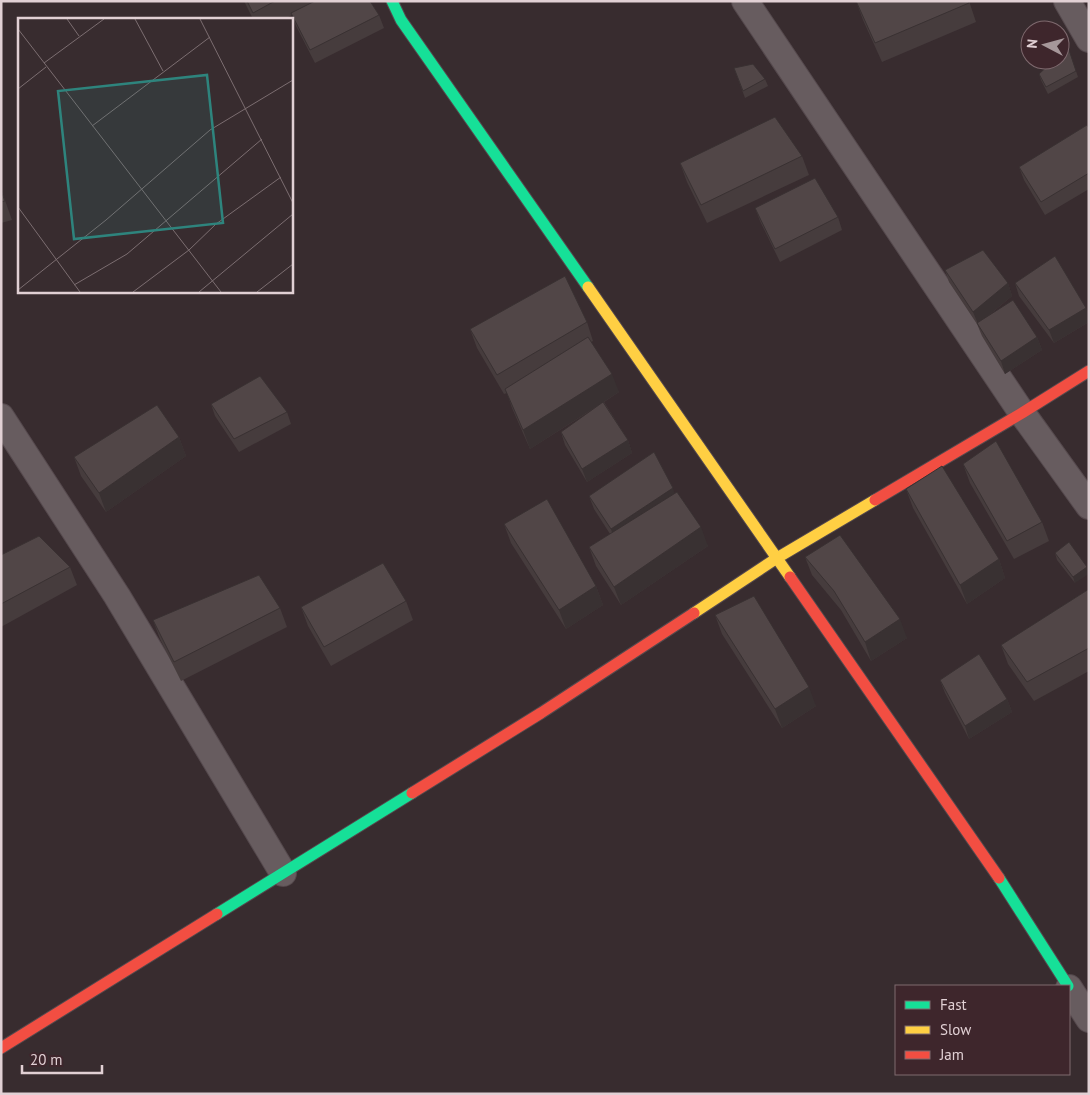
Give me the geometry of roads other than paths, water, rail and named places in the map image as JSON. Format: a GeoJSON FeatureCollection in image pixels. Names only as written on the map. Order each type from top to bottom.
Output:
{"type":"FeatureCollection","features":[{"type":"Feature","properties":{"kind":"street"},"geometry":{"type":"LineString","coordinates":[[392,1],[401,20],[980,849],[1067,985]]}},
{"type":"Feature","properties":{"kind":"street"},"geometry":{"type":"LineString","coordinates":[[745,1],[1022,413],[1089,506]]}},
{"type":"Feature","properties":{"kind":"street"},"geometry":{"type":"LineString","coordinates":[[1067,1],[1089,39]]}},
{"type":"Feature","properties":{"kind":"street"},"geometry":{"type":"LineString","coordinates":[[1,1048],[541,713],[777,558],[1022,413],[1089,371]]}},
{"type":"Feature","properties":{"kind":"street"},"geometry":{"type":"LineString","coordinates":[[1,417],[117,596],[283,873]]}},
{"type":"Feature","properties":{"kind":"street"},"geometry":{"type":"LineString","coordinates":[[1070,990],[1089,1019]]}}]}
